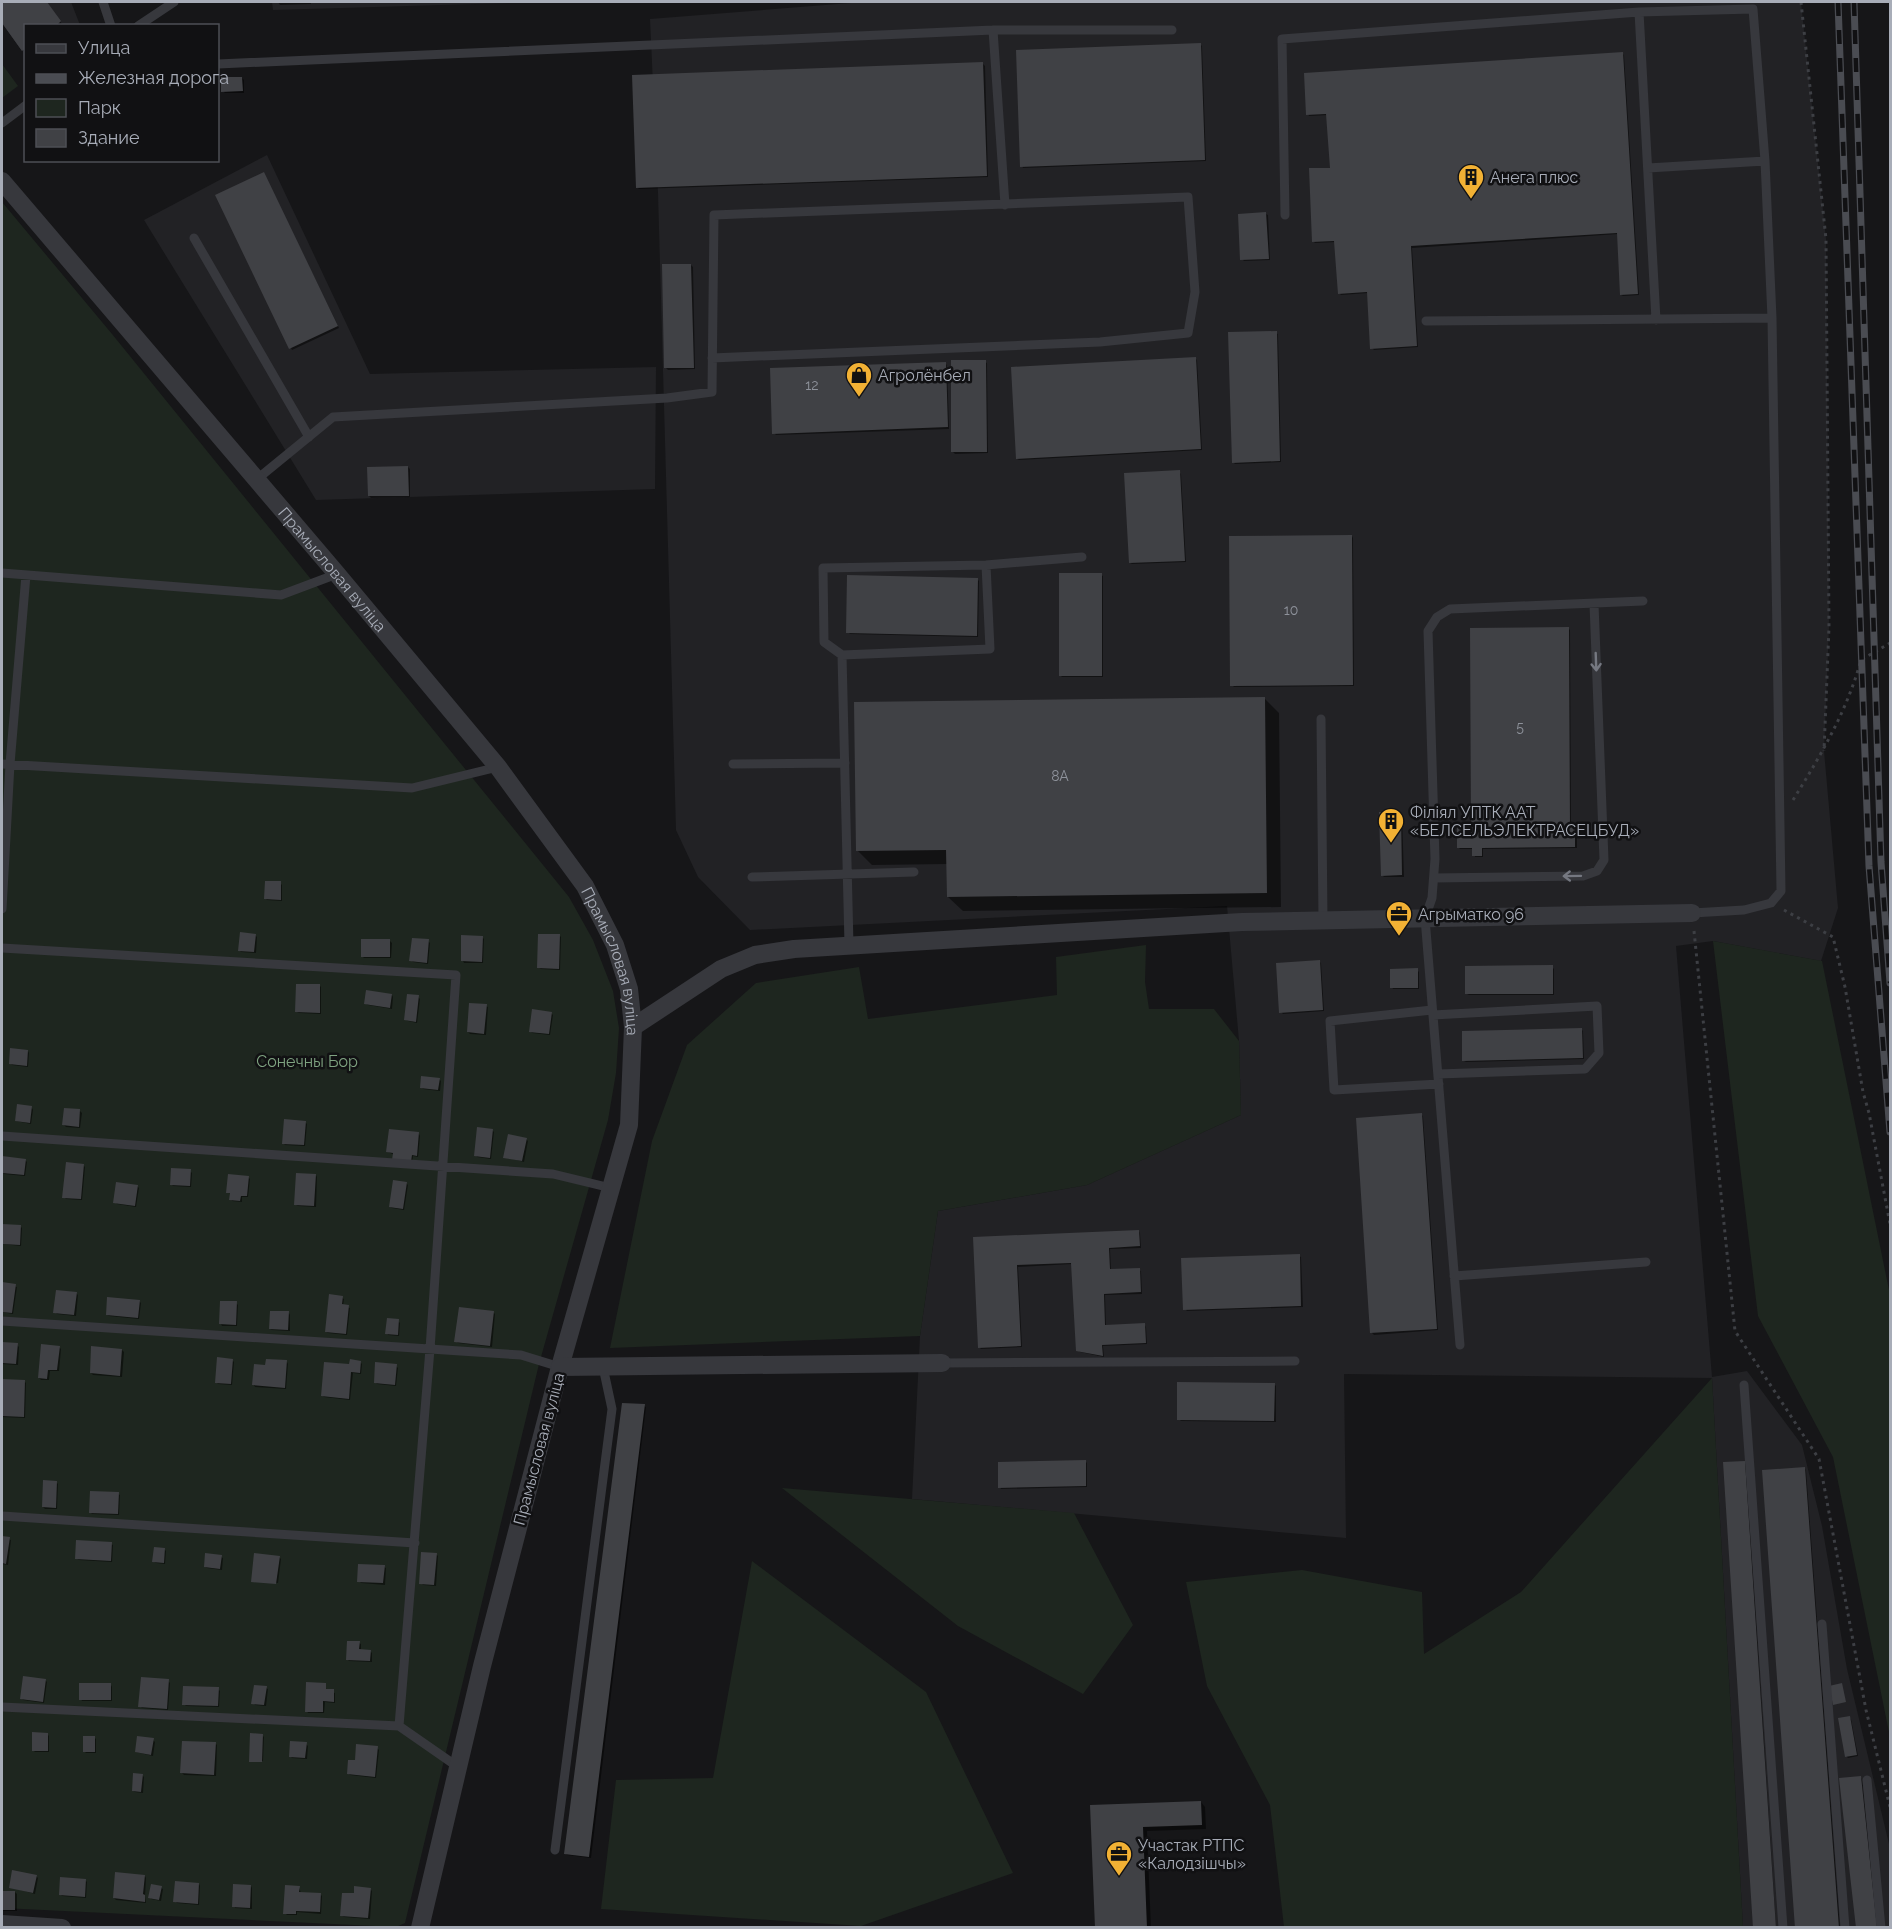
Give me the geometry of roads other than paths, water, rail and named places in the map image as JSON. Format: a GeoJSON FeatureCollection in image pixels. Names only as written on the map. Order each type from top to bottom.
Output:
{"type":"FeatureCollection","features":[{"type":"Feature","properties":{"kind":"street","name":"Прамысловая вуліца"},"geometry":{"type":"LineString","coordinates":[[2,181],[337,574],[498,767],[585,886],[615,945],[629,989],[633,1027],[629,1125],[560,1367],[482,1666],[420,1928]]}},
{"type":"Feature","properties":{"kind":"street"},"geometry":{"type":"LineString","coordinates":[[633,1027],[721,969],[755,955],[794,949],[1242,922],[1692,913]]}},
{"type":"Feature","properties":{"kind":"street"},"geometry":{"type":"LineString","coordinates":[[560,1367],[942,1363]]}},
{"type":"Feature","properties":{"kind":"street"},"geometry":{"type":"LineString","coordinates":[[2,1924],[62,1928]]}},
{"type":"Feature","properties":{"kind":"lane"},"geometry":{"type":"LineString","coordinates":[[103,2],[110,24]]}},
{"type":"Feature","properties":{"kind":"lane"},"geometry":{"type":"LineString","coordinates":[[141,24],[174,2]]}},
{"type":"Feature","properties":{"kind":"lane"},"geometry":{"type":"LineString","coordinates":[[1285,215],[1282,39],[1639,12],[1753,9],[1765,162],[1772,318],[1781,891],[1771,903],[1744,910],[1692,913]]}},
{"type":"Feature","properties":{"kind":"lane"},"geometry":{"type":"LineString","coordinates":[[1639,12],[1656,320]]}},
{"type":"Feature","properties":{"kind":"lane"},"geometry":{"type":"LineString","coordinates":[[993,30],[1005,205]]}},
{"type":"Feature","properties":{"kind":"lane"},"geometry":{"type":"LineString","coordinates":[[219,64],[993,30],[1172,30]]}},
{"type":"Feature","properties":{"kind":"lane"},"geometry":{"type":"LineString","coordinates":[[2,123],[24,106]]}},
{"type":"Feature","properties":{"kind":"lane"},"geometry":{"type":"LineString","coordinates":[[1648,168],[1765,162]]}},
{"type":"Feature","properties":{"kind":"lane"},"geometry":{"type":"LineString","coordinates":[[256,480],[333,417],[667,398],[712,392],[712,358],[714,215],[1188,197],[1195,292],[1188,333],[1100,342],[712,358]]}},
{"type":"Feature","properties":{"kind":"lane"},"geometry":{"type":"LineString","coordinates":[[194,238],[309,437]]}},
{"type":"Feature","properties":{"kind":"lane"},"geometry":{"type":"LineString","coordinates":[[1426,321],[1772,318]]}},
{"type":"Feature","properties":{"kind":"lane"},"geometry":{"type":"LineString","coordinates":[[986,566],[990,649],[842,655],[824,642],[823,568],[986,566],[1082,557]]}},
{"type":"Feature","properties":{"kind":"lane"},"geometry":{"type":"LineString","coordinates":[[2,573],[281,595],[337,574]]}},
{"type":"Feature","properties":{"kind":"lane"},"geometry":{"type":"LineString","coordinates":[[2,909],[6,764],[26,575]]}},
{"type":"Feature","properties":{"kind":"lane"},"geometry":{"type":"LineString","coordinates":[[1460,1345],[1425,918],[1432,898],[1436,859],[1428,631],[1437,617],[1450,609],[1643,601]]}},
{"type":"Feature","properties":{"kind":"lane"},"geometry":{"type":"LineString","coordinates":[[1434,878],[1583,876],[1597,871],[1604,860],[1594,604]]}},
{"type":"Feature","properties":{"kind":"lane"},"geometry":{"type":"LineString","coordinates":[[842,655],[849,945]]}},
{"type":"Feature","properties":{"kind":"lane"},"geometry":{"type":"LineString","coordinates":[[1321,718],[1323,920]]}},
{"type":"Feature","properties":{"kind":"lane"},"geometry":{"type":"LineString","coordinates":[[733,764],[845,763]]}},
{"type":"Feature","properties":{"kind":"lane"},"geometry":{"type":"LineString","coordinates":[[6,764],[412,788],[498,767]]}},
{"type":"Feature","properties":{"kind":"lane"},"geometry":{"type":"LineString","coordinates":[[752,877],[914,872]]}},
{"type":"Feature","properties":{"kind":"lane"},"geometry":{"type":"LineString","coordinates":[[2,948],[456,975],[430,1349],[399,1726]]}},
{"type":"Feature","properties":{"kind":"lane"},"geometry":{"type":"LineString","coordinates":[[1597,1006],[1599,1053],[1585,1069],[1438,1079],[1334,1090],[1330,1021],[1432,1013],[1597,1006]]}},
{"type":"Feature","properties":{"kind":"lane"},"geometry":{"type":"LineString","coordinates":[[2,1136],[553,1174],[611,1188]]}},
{"type":"Feature","properties":{"kind":"lane"},"geometry":{"type":"LineString","coordinates":[[1454,1276],[1646,1262]]}},
{"type":"Feature","properties":{"kind":"lane"},"geometry":{"type":"LineString","coordinates":[[2,1321],[521,1355],[560,1367]]}},
{"type":"Feature","properties":{"kind":"lane"},"geometry":{"type":"LineString","coordinates":[[942,1363],[1295,1361]]}},
{"type":"Feature","properties":{"kind":"lane"},"geometry":{"type":"LineString","coordinates":[[555,1850],[612,1409],[603,1367]]}},
{"type":"Feature","properties":{"kind":"lane"},"geometry":{"type":"LineString","coordinates":[[1744,1385],[1783,1928]]}},
{"type":"Feature","properties":{"kind":"lane"},"geometry":{"type":"LineString","coordinates":[[2,1516],[415,1543]]}},
{"type":"Feature","properties":{"kind":"lane"},"geometry":{"type":"LineString","coordinates":[[1821,1624],[1845,1928]]}},
{"type":"Feature","properties":{"kind":"lane"},"geometry":{"type":"LineString","coordinates":[[2,1707],[399,1726],[458,1767]]}},
{"type":"Feature","properties":{"kind":"lane"},"geometry":{"type":"LineString","coordinates":[[1867,1780],[1881,1928]]}},
{"type":"Feature","properties":{"kind":"railway"},"geometry":{"type":"LineString","coordinates":[[1838,2],[1869,866],[1890,1132]]}},
{"type":"Feature","properties":{"kind":"railway"},"geometry":{"type":"LineString","coordinates":[[1854,2],[1881,862],[1890,983]]}},
{"type":"Feature","properties":{"kind":"place","name":"Анега плюс"},"geometry":{"type":"Point","coordinates":[1471,200]}},
{"type":"Feature","properties":{"kind":"place","name":"Агролёнбел"},"geometry":{"type":"Point","coordinates":[859,398]}},
{"type":"Feature","properties":{"kind":"place","name":"Філіял УПТК ААТ «БЕЛСЕЛЬЭЛЕКТРАСЕЦБУД»"},"geometry":{"type":"Point","coordinates":[1391,844]}},
{"type":"Feature","properties":{"kind":"place","name":"Агрыматко 96"},"geometry":{"type":"Point","coordinates":[1399,937]}},
{"type":"Feature","properties":{"kind":"place","name":"Участак РТПС «Калодзішчы»"},"geometry":{"type":"Point","coordinates":[1119,1877]}},
{"type":"Feature","properties":{"kind":"park label","name":"Сонечны Бор"},"geometry":{"type":"Point","coordinates":[307,1061]}}]}
